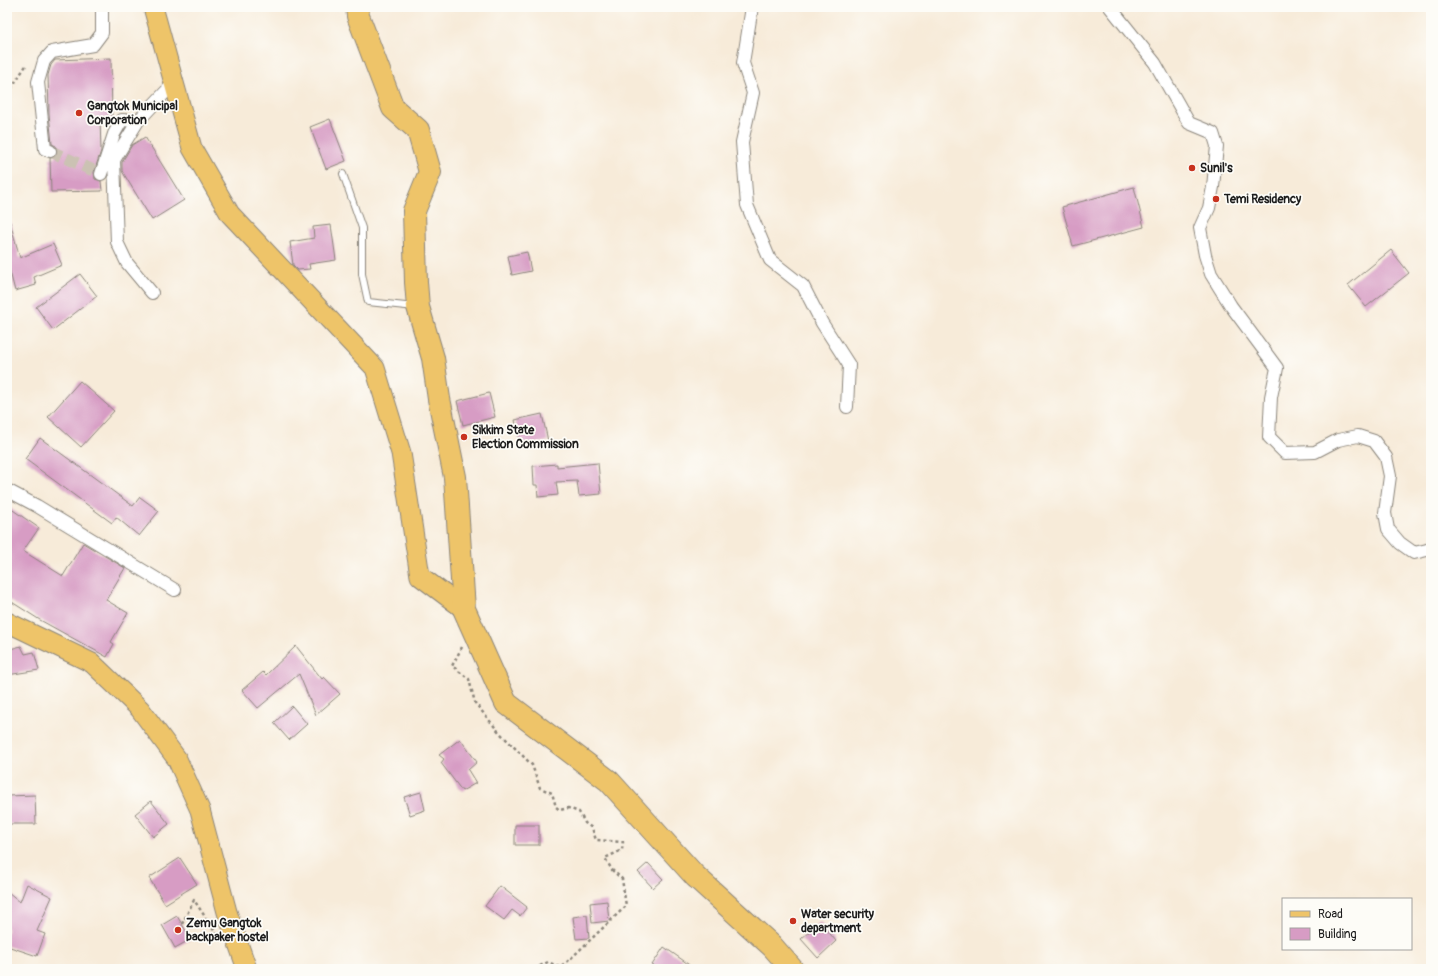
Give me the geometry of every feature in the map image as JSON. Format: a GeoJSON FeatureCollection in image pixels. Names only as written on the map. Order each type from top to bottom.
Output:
{"type":"FeatureCollection","features":[{"type":"Feature","properties":{"kind":"highway"},"geometry":{"type":"LineString","coordinates":[[357,7],[358,16],[393,108],[418,130],[430,172],[414,211],[418,307],[433,358],[439,399],[455,477],[464,609],[506,703],[609,781],[696,876],[772,946],[792,969]]}},
{"type":"Feature","properties":{"kind":"main road"},"geometry":{"type":"LineString","coordinates":[[153,7],[192,148],[230,214],[375,368],[401,453],[420,576],[464,609]]}},
{"type":"Feature","properties":{"kind":"main road"},"geometry":{"type":"LineString","coordinates":[[7,622],[92,663],[140,709],[177,759],[200,810],[227,912],[247,969]]}},
{"type":"Feature","properties":{"kind":"street"},"geometry":{"type":"LineString","coordinates":[[50,151],[45,149],[38,82],[44,61],[52,52],[93,45],[102,33],[102,7]]}},
{"type":"Feature","properties":{"kind":"street"},"geometry":{"type":"LineString","coordinates":[[752,7],[744,63],[754,93],[742,142],[747,204],[770,260],[803,286],[822,323],[849,365],[847,406]]}},
{"type":"Feature","properties":{"kind":"street"},"geometry":{"type":"LineString","coordinates":[[1110,7],[1155,63],[1189,123],[1213,133],[1217,146],[1213,187],[1208,208],[1200,228],[1205,255],[1211,274],[1231,306],[1277,368],[1272,397],[1269,437],[1285,452],[1315,452],[1338,440],[1358,436],[1374,441],[1386,457],[1390,476],[1384,513],[1388,529],[1400,543],[1414,553],[1431,548]]}},
{"type":"Feature","properties":{"kind":"street"},"geometry":{"type":"LineString","coordinates":[[152,293],[127,263],[117,242],[114,160],[138,121],[174,83]]}},
{"type":"Feature","properties":{"kind":"street"},"geometry":{"type":"LineString","coordinates":[[101,174],[114,134],[122,120],[138,121]]}},
{"type":"Feature","properties":{"kind":"street"},"geometry":{"type":"LineString","coordinates":[[7,490],[37,506],[175,590]]}},
{"type":"Feature","properties":{"kind":"lane"},"geometry":{"type":"LineString","coordinates":[[343,174],[362,228],[362,274],[368,302],[418,307]]}},
{"type":"Feature","properties":{"kind":"path"},"geometry":{"type":"LineString","coordinates":[[7,62],[10,90],[27,64]]}},
{"type":"Feature","properties":{"kind":"path"},"geometry":{"type":"LineString","coordinates":[[463,645],[452,666],[469,678],[475,702],[499,732],[532,765],[540,788],[552,793],[556,807],[560,810],[568,808],[579,812],[585,823],[592,828],[596,840],[623,842],[622,850],[605,858],[612,870],[622,879],[626,906],[567,962],[559,967],[548,962],[540,966],[539,969]]}},
{"type":"Feature","properties":{"kind":"path"},"geometry":{"type":"LineString","coordinates":[[182,924],[194,900],[218,937]]}},
{"type":"Feature","properties":{"kind":"building"},"geometry":{"type":"Polygon","coordinates":[[[111,58],[112,118],[100,118],[101,151],[94,172],[95,179],[101,181],[102,191],[51,192],[50,158],[55,157],[57,150],[56,146],[52,144],[49,114],[48,75],[51,65],[55,60],[111,58]]]}},
{"type":"Feature","properties":{"kind":"building"},"geometry":{"type":"Polygon","coordinates":[[[330,119],[346,161],[326,169],[310,127],[330,119]]]}},
{"type":"Feature","properties":{"kind":"building"},"geometry":{"type":"Polygon","coordinates":[[[145,137],[184,200],[152,220],[122,171],[122,162],[132,145],[145,137]]]}},
{"type":"Feature","properties":{"kind":"building"},"geometry":{"type":"Polygon","coordinates":[[[1134,187],[1144,227],[1073,246],[1062,207],[1134,187]]]}},
{"type":"Feature","properties":{"kind":"building"},"geometry":{"type":"Polygon","coordinates":[[[7,222],[10,222],[20,258],[53,244],[62,265],[34,277],[36,285],[15,291],[7,260],[7,222]]]}},
{"type":"Feature","properties":{"kind":"building"},"geometry":{"type":"Polygon","coordinates":[[[331,225],[336,260],[309,264],[310,269],[298,270],[293,265],[290,242],[314,238],[313,227],[331,225]]]}},
{"type":"Feature","properties":{"kind":"building"},"geometry":{"type":"Polygon","coordinates":[[[1391,250],[1409,273],[1366,307],[1348,285],[1391,250]]]}},
{"type":"Feature","properties":{"kind":"building"},"geometry":{"type":"Polygon","coordinates":[[[527,252],[531,271],[512,275],[508,256],[527,252]]]}},
{"type":"Feature","properties":{"kind":"building"},"geometry":{"type":"Polygon","coordinates":[[[80,274],[97,296],[53,330],[36,307],[80,274]]]}},
{"type":"Feature","properties":{"kind":"building"},"geometry":{"type":"Polygon","coordinates":[[[80,381],[114,411],[81,447],[48,417],[80,381]]]}},
{"type":"Feature","properties":{"kind":"building"},"geometry":{"type":"Polygon","coordinates":[[[489,393],[495,417],[463,425],[457,401],[489,393]]]}},
{"type":"Feature","properties":{"kind":"building"},"geometry":{"type":"Polygon","coordinates":[[[542,414],[548,441],[521,447],[515,420],[542,414]]]}},
{"type":"Feature","properties":{"kind":"building"},"geometry":{"type":"Polygon","coordinates":[[[40,438],[133,506],[140,497],[159,511],[139,536],[116,517],[112,523],[25,459],[40,438]]]}},
{"type":"Feature","properties":{"kind":"building"},"geometry":{"type":"Polygon","coordinates":[[[598,463],[601,494],[579,496],[577,481],[556,482],[558,495],[538,497],[537,485],[534,485],[533,466],[557,464],[557,467],[598,463]]]}},
{"type":"Feature","properties":{"kind":"building"},"geometry":{"type":"Polygon","coordinates":[[[7,506],[39,528],[23,551],[63,576],[83,543],[125,568],[106,600],[128,613],[111,642],[114,644],[107,657],[40,620],[7,599],[7,506]]]}},
{"type":"Feature","properties":{"kind":"building"},"geometry":{"type":"Polygon","coordinates":[[[21,646],[25,654],[34,652],[39,670],[7,675],[7,650],[21,646]]]}},
{"type":"Feature","properties":{"kind":"building"},"geometry":{"type":"Polygon","coordinates":[[[296,646],[322,679],[324,677],[340,694],[316,715],[299,674],[258,708],[242,690],[263,672],[266,675],[296,646]]]}},
{"type":"Feature","properties":{"kind":"building"},"geometry":{"type":"Polygon","coordinates":[[[292,706],[307,724],[289,740],[274,723],[292,706]]]}},
{"type":"Feature","properties":{"kind":"building"},"geometry":{"type":"Polygon","coordinates":[[[460,739],[477,762],[468,770],[476,783],[462,791],[441,763],[444,759],[439,755],[460,739]]]}},
{"type":"Feature","properties":{"kind":"building"},"geometry":{"type":"Polygon","coordinates":[[[421,792],[425,810],[410,815],[404,797],[421,792]]]}},
{"type":"Feature","properties":{"kind":"building"},"geometry":{"type":"Polygon","coordinates":[[[35,795],[36,824],[7,824],[7,796],[35,795]]]}},
{"type":"Feature","properties":{"kind":"building"},"geometry":{"type":"Polygon","coordinates":[[[151,801],[169,824],[153,837],[135,814],[151,801]]]}},
{"type":"Feature","properties":{"kind":"building"},"geometry":{"type":"Polygon","coordinates":[[[515,825],[539,825],[539,845],[515,845],[515,825]]]}},
{"type":"Feature","properties":{"kind":"building"},"geometry":{"type":"Polygon","coordinates":[[[180,858],[197,884],[165,904],[149,878],[180,858]]]}},
{"type":"Feature","properties":{"kind":"building"},"geometry":{"type":"Polygon","coordinates":[[[648,863],[663,879],[653,888],[638,872],[648,863]]]}},
{"type":"Feature","properties":{"kind":"building"},"geometry":{"type":"Polygon","coordinates":[[[27,884],[52,897],[37,931],[45,934],[37,956],[7,946],[7,891],[20,902],[27,884]]]}},
{"type":"Feature","properties":{"kind":"building"},"geometry":{"type":"Polygon","coordinates":[[[500,886],[527,907],[520,916],[512,910],[504,920],[485,906],[500,886]]]}},
{"type":"Feature","properties":{"kind":"building"},"geometry":{"type":"Polygon","coordinates":[[[607,901],[609,921],[592,923],[590,903],[607,901]]]}},
{"type":"Feature","properties":{"kind":"building"},"geometry":{"type":"Polygon","coordinates":[[[587,915],[589,938],[576,939],[573,917],[587,915]]]}},
{"type":"Feature","properties":{"kind":"building"},"geometry":{"type":"Polygon","coordinates":[[[177,916],[191,939],[175,948],[162,925],[177,916]]]}},
{"type":"Feature","properties":{"kind":"building"},"geometry":{"type":"Polygon","coordinates":[[[820,922],[836,941],[818,958],[801,939],[820,922]]]}},
{"type":"Feature","properties":{"kind":"building"},"geometry":{"type":"Polygon","coordinates":[[[664,947],[694,969],[659,969],[652,965],[664,947]]]}},
{"type":"Feature","properties":{"kind":"tunnel"},"geometry":{"type":"LineString","coordinates":[[50,151],[101,174]]}},
{"type":"Feature","properties":{"kind":"place","name":"Gangtok Municipal Corporation"},"geometry":{"type":"Point","coordinates":[79,113]}},
{"type":"Feature","properties":{"kind":"place","name":"Sunil's"},"geometry":{"type":"Point","coordinates":[1192,168]}},
{"type":"Feature","properties":{"kind":"place","name":"Temi Residency"},"geometry":{"type":"Point","coordinates":[1216,199]}},
{"type":"Feature","properties":{"kind":"place","name":"Sikkim State Election Commission"},"geometry":{"type":"Point","coordinates":[464,437]}},
{"type":"Feature","properties":{"kind":"place","name":"Water security department"},"geometry":{"type":"Point","coordinates":[793,921]}},
{"type":"Feature","properties":{"kind":"place","name":"Zemu Gangtok backpaker hostel"},"geometry":{"type":"Point","coordinates":[178,930]}}]}
